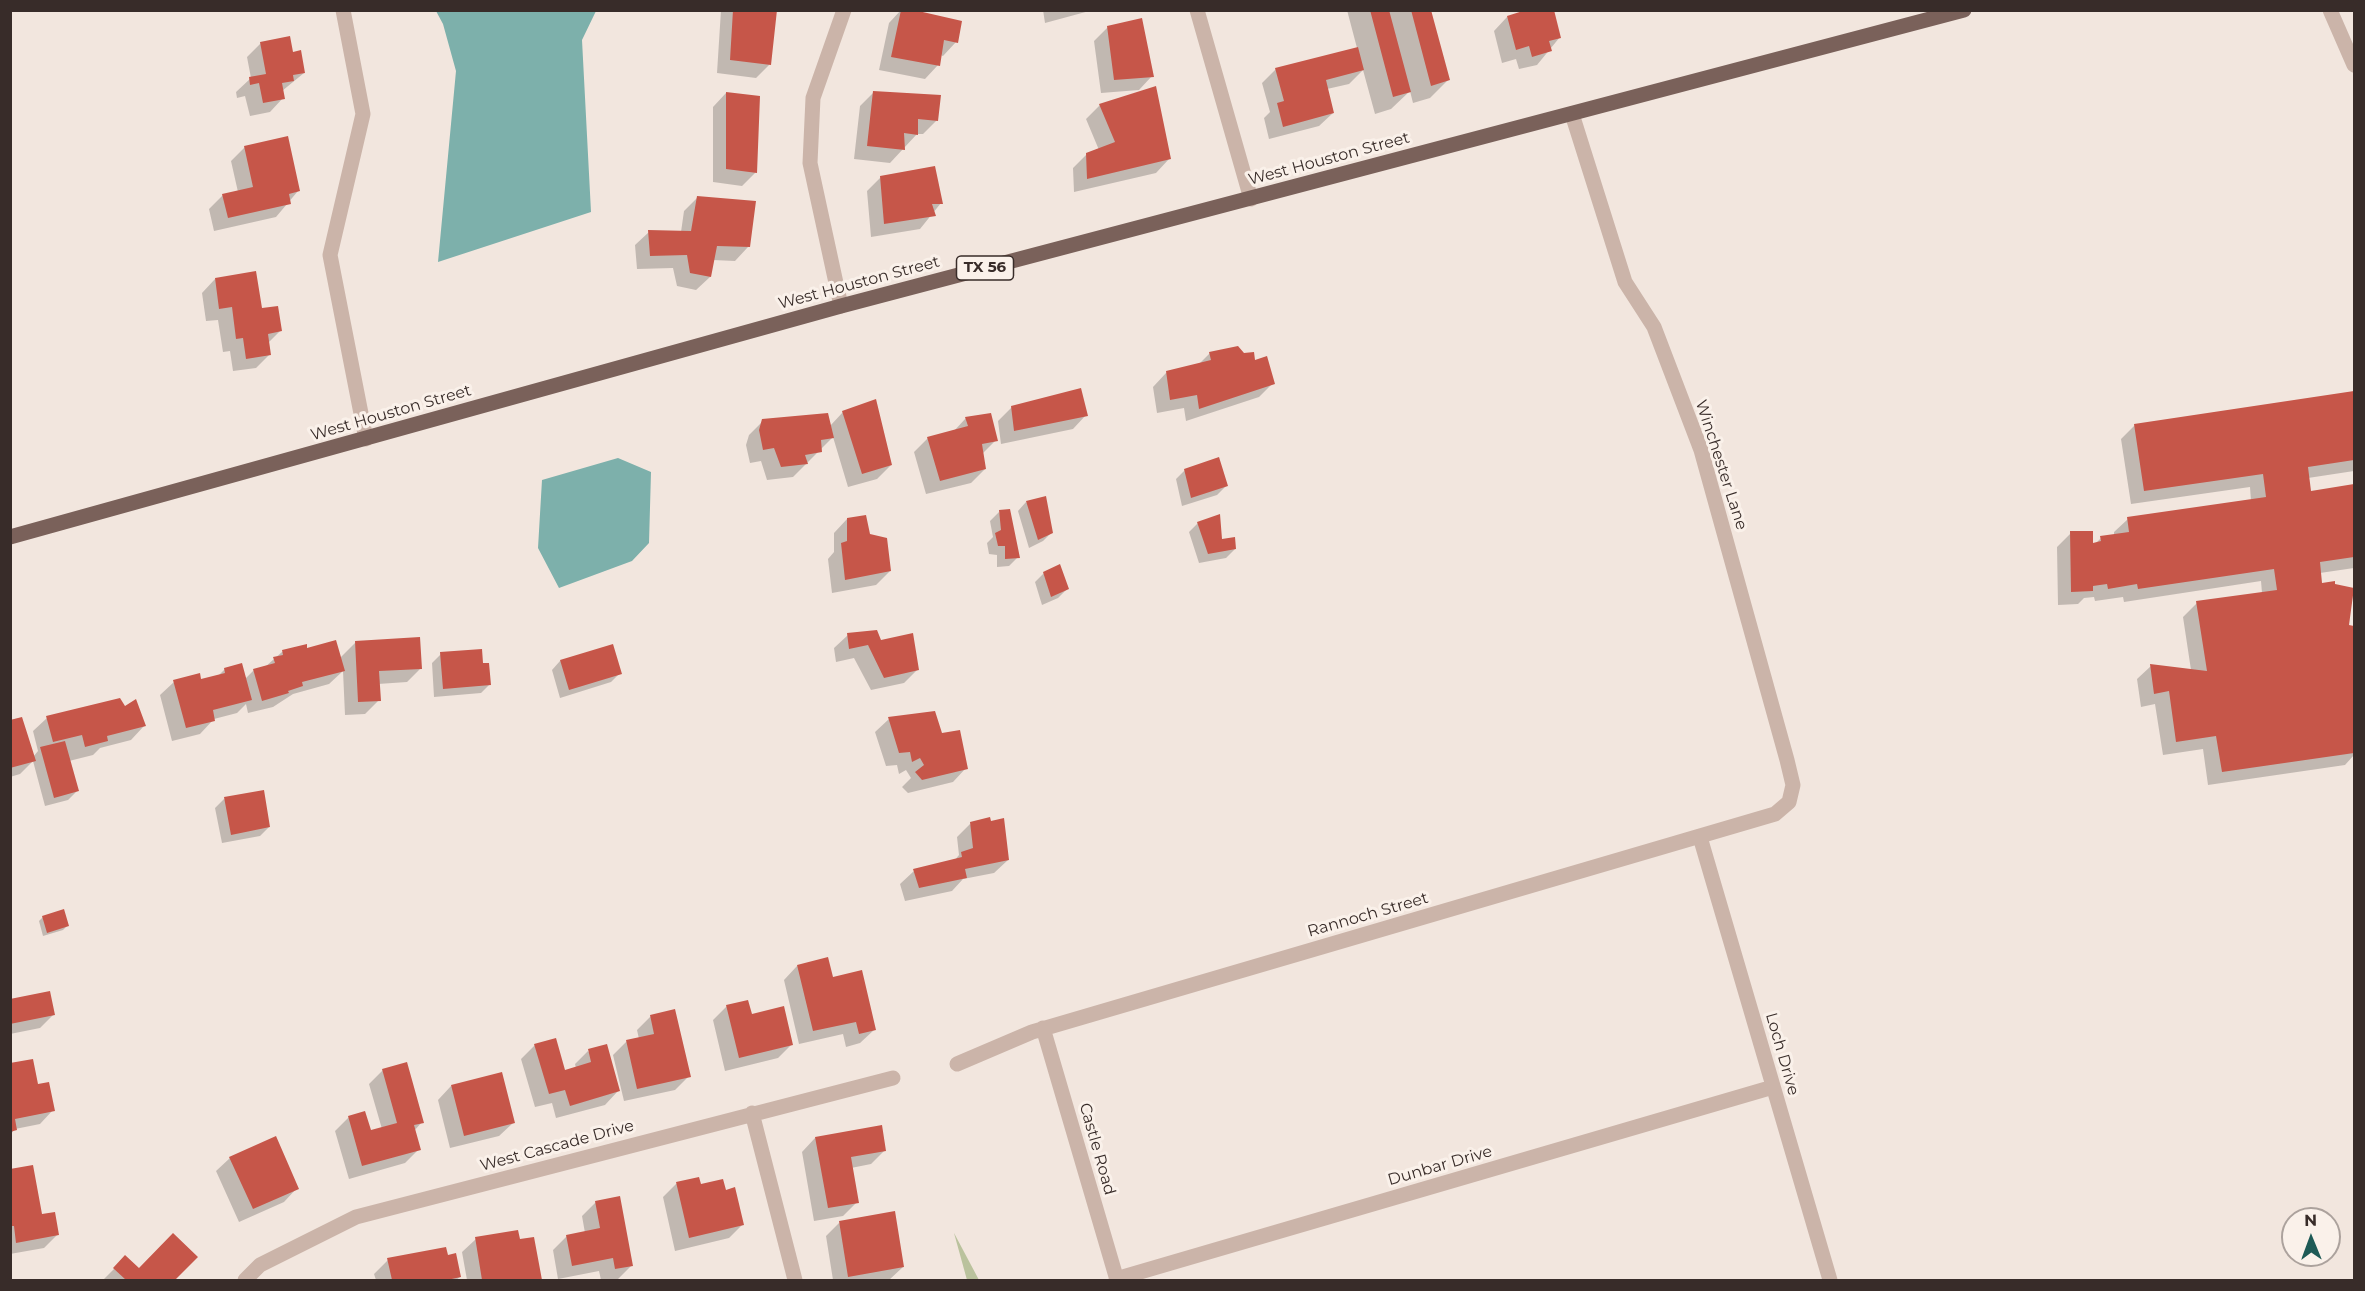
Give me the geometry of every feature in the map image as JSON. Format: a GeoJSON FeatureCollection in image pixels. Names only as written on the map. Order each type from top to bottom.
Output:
{"type":"FeatureCollection","features":[{"type":"Feature","properties":{"kind":"main road","name":"West Houston Street"},"geometry":{"type":"LineString","coordinates":[[10,537],[841,306],[1964,10]]}},
{"type":"Feature","properties":{"kind":"street"},"geometry":{"type":"LineString","coordinates":[[343,10],[363,114],[330,255],[366,439]]}},
{"type":"Feature","properties":{"kind":"street"},"geometry":{"type":"LineString","coordinates":[[841,306],[810,163],[813,98],[844,10]]}},
{"type":"Feature","properties":{"kind":"street"},"geometry":{"type":"LineString","coordinates":[[1197,10],[1251,199]]}},
{"type":"Feature","properties":{"kind":"street"},"geometry":{"type":"LineString","coordinates":[[2330,10],[2355,65]]}},
{"type":"Feature","properties":{"kind":"street","name":"Winchester Lane"},"geometry":{"type":"LineString","coordinates":[[1572,114],[1625,282],[1654,327],[1701,450],[1789,769],[1793,785],[1789,802]]}},
{"type":"Feature","properties":{"kind":"street","name":"Rannoch Street"},"geometry":{"type":"LineString","coordinates":[[957,1064],[1043,1028],[1700,837],[1775,814],[1789,802]]}},
{"type":"Feature","properties":{"kind":"street","name":"Loch Drive"},"geometry":{"type":"LineString","coordinates":[[1700,837],[1830,1281]]}},
{"type":"Feature","properties":{"kind":"street","name":"Castle Road"},"geometry":{"type":"LineString","coordinates":[[1043,1028],[1117,1280]]}},
{"type":"Feature","properties":{"kind":"street","name":"West Cascade Drive"},"geometry":{"type":"LineString","coordinates":[[245,1281],[260,1265],[356,1217],[893,1078]]}},
{"type":"Feature","properties":{"kind":"street","name":"Dunbar Drive"},"geometry":{"type":"LineString","coordinates":[[1117,1280],[1773,1087]]}},
{"type":"Feature","properties":{"kind":"street"},"geometry":{"type":"LineString","coordinates":[[752,1113],[795,1281]]}},
{"type":"Feature","properties":{"kind":"green space"},"geometry":{"type":"Polygon","coordinates":[[[954,1233],[979,1280],[967,1280],[954,1233]]]}},
{"type":"Feature","properties":{"kind":"water"},"geometry":{"type":"Polygon","coordinates":[[[436,11],[596,11],[582,40],[591,212],[438,262],[456,71],[443,24],[436,11]]]}},
{"type":"Feature","properties":{"kind":"water"},"geometry":{"type":"Polygon","coordinates":[[[618,458],[651,472],[649,543],[632,561],[559,588],[538,548],[542,480],[618,458]]]}},
{"type":"Feature","properties":{"kind":"building"},"geometry":{"type":"Polygon","coordinates":[[[733,10],[777,10],[771,65],[730,60],[733,10]]]}},
{"type":"Feature","properties":{"kind":"building"},"geometry":{"type":"Polygon","coordinates":[[[901,10],[914,10],[962,21],[958,43],[944,40],[940,66],[891,57],[901,10]]]}},
{"type":"Feature","properties":{"kind":"building"},"geometry":{"type":"Polygon","coordinates":[[[1370,10],[1389,10],[1411,92],[1393,97],[1370,10]]]}},
{"type":"Feature","properties":{"kind":"building"},"geometry":{"type":"Polygon","coordinates":[[[1411,10],[1431,10],[1450,80],[1431,86],[1411,10]]]}},
{"type":"Feature","properties":{"kind":"building"},"geometry":{"type":"Polygon","coordinates":[[[1526,10],[1554,10],[1561,38],[1549,41],[1552,51],[1532,57],[1529,46],[1516,50],[1507,16],[1526,10]]]}},
{"type":"Feature","properties":{"kind":"building"},"geometry":{"type":"Polygon","coordinates":[[[1142,18],[1154,77],[1114,80],[1107,26],[1142,18]]]}},
{"type":"Feature","properties":{"kind":"building"},"geometry":{"type":"Polygon","coordinates":[[[290,36],[293,52],[301,50],[305,73],[293,75],[294,81],[282,83],[285,99],[263,103],[259,83],[250,85],[249,77],[266,74],[260,42],[290,36]]]}},
{"type":"Feature","properties":{"kind":"building"},"geometry":{"type":"Polygon","coordinates":[[[1358,47],[1364,70],[1326,80],[1334,113],[1283,127],[1277,103],[1284,101],[1275,68],[1358,47]]]}},
{"type":"Feature","properties":{"kind":"building"},"geometry":{"type":"Polygon","coordinates":[[[1156,86],[1171,159],[1087,179],[1086,153],[1115,142],[1099,104],[1156,86]]]}},
{"type":"Feature","properties":{"kind":"building"},"geometry":{"type":"Polygon","coordinates":[[[873,91],[941,95],[938,121],[918,119],[918,135],[904,133],[905,150],[867,146],[873,91]]]}},
{"type":"Feature","properties":{"kind":"building"},"geometry":{"type":"Polygon","coordinates":[[[726,92],[760,96],[757,173],[726,169],[726,92]]]}},
{"type":"Feature","properties":{"kind":"building"},"geometry":{"type":"Polygon","coordinates":[[[288,136],[300,191],[289,194],[291,204],[228,218],[222,194],[253,187],[244,146],[288,136]]]}},
{"type":"Feature","properties":{"kind":"building"},"geometry":{"type":"Polygon","coordinates":[[[935,166],[943,204],[932,204],[936,216],[884,224],[880,176],[935,166]]]}},
{"type":"Feature","properties":{"kind":"building"},"geometry":{"type":"Polygon","coordinates":[[[697,196],[756,201],[750,247],[717,246],[711,277],[690,273],[687,255],[650,256],[648,230],[691,231],[697,196]]]}},
{"type":"Feature","properties":{"kind":"building"},"geometry":{"type":"Polygon","coordinates":[[[256,271],[262,308],[278,306],[282,331],[268,334],[271,355],[246,359],[243,338],[236,339],[232,307],[219,309],[215,278],[256,271]]]}},
{"type":"Feature","properties":{"kind":"building"},"geometry":{"type":"Polygon","coordinates":[[[1238,346],[1244,353],[1254,352],[1255,360],[1267,356],[1275,384],[1199,409],[1197,395],[1170,400],[1166,371],[1211,360],[1209,352],[1238,346]]]}},
{"type":"Feature","properties":{"kind":"building"},"geometry":{"type":"Polygon","coordinates":[[[1081,388],[1088,416],[1014,431],[1011,406],[1081,388]]]}},
{"type":"Feature","properties":{"kind":"building"},"geometry":{"type":"Polygon","coordinates":[[[2354,391],[2354,460],[2308,467],[2311,491],[2354,484],[2354,557],[2320,562],[2322,583],[2335,581],[2335,584],[2354,588],[2349,625],[2354,626],[2354,753],[2222,772],[2216,736],[2176,742],[2169,691],[2154,694],[2150,664],[2207,671],[2196,601],[2277,590],[2274,569],[2138,589],[2137,584],[2108,589],[2107,584],[2093,586],[2093,591],[2071,592],[2070,531],[2093,531],[2093,543],[2101,541],[2100,536],[2129,532],[2127,517],[2266,497],[2263,474],[2144,491],[2134,424],[2354,391]]]}},
{"type":"Feature","properties":{"kind":"building"},"geometry":{"type":"Polygon","coordinates":[[[876,399],[892,465],[862,474],[842,411],[876,399]]]}},
{"type":"Feature","properties":{"kind":"building"},"geometry":{"type":"Polygon","coordinates":[[[828,413],[834,438],[821,440],[822,452],[805,455],[808,464],[781,467],[774,448],[763,450],[759,430],[762,419],[828,413]]]}},
{"type":"Feature","properties":{"kind":"building"},"geometry":{"type":"Polygon","coordinates":[[[991,413],[998,441],[982,444],[986,469],[940,481],[927,437],[968,426],[965,417],[991,413]]]}},
{"type":"Feature","properties":{"kind":"building"},"geometry":{"type":"Polygon","coordinates":[[[1219,457],[1228,486],[1191,498],[1184,469],[1219,457]]]}},
{"type":"Feature","properties":{"kind":"building"},"geometry":{"type":"Polygon","coordinates":[[[1046,496],[1053,533],[1038,540],[1026,501],[1046,496]]]}},
{"type":"Feature","properties":{"kind":"building"},"geometry":{"type":"Polygon","coordinates":[[[1010,509],[1020,558],[1005,559],[1005,546],[998,546],[995,533],[1001,530],[999,510],[1010,509]]]}},
{"type":"Feature","properties":{"kind":"building"},"geometry":{"type":"Polygon","coordinates":[[[1220,514],[1222,539],[1235,537],[1236,549],[1208,554],[1197,522],[1220,514]]]}},
{"type":"Feature","properties":{"kind":"building"},"geometry":{"type":"Polygon","coordinates":[[[866,515],[870,534],[887,538],[891,571],[845,580],[841,543],[847,541],[847,518],[866,515]]]}},
{"type":"Feature","properties":{"kind":"building"},"geometry":{"type":"Polygon","coordinates":[[[1060,564],[1069,589],[1051,597],[1043,572],[1060,564]]]}},
{"type":"Feature","properties":{"kind":"building"},"geometry":{"type":"Polygon","coordinates":[[[877,630],[881,640],[913,633],[919,670],[884,678],[868,645],[849,649],[847,633],[877,630]]]}},
{"type":"Feature","properties":{"kind":"building"},"geometry":{"type":"Polygon","coordinates":[[[420,637],[422,669],[379,671],[381,701],[358,702],[355,641],[420,637]]]}},
{"type":"Feature","properties":{"kind":"building"},"geometry":{"type":"Polygon","coordinates":[[[336,640],[345,671],[302,682],[303,686],[288,691],[289,693],[262,701],[253,669],[275,663],[273,657],[283,655],[282,650],[307,644],[307,648],[336,640]]]}},
{"type":"Feature","properties":{"kind":"building"},"geometry":{"type":"Polygon","coordinates":[[[613,644],[622,674],[569,690],[560,660],[613,644]]]}},
{"type":"Feature","properties":{"kind":"building"},"geometry":{"type":"Polygon","coordinates":[[[482,649],[483,663],[489,663],[491,685],[443,689],[440,652],[482,649]]]}},
{"type":"Feature","properties":{"kind":"building"},"geometry":{"type":"Polygon","coordinates":[[[242,663],[252,700],[213,710],[215,721],[186,728],[173,680],[200,673],[201,679],[225,673],[224,668],[242,663]]]}},
{"type":"Feature","properties":{"kind":"building"},"geometry":{"type":"Polygon","coordinates":[[[120,698],[125,706],[136,699],[146,726],[107,736],[108,741],[85,747],[82,735],[53,742],[46,716],[120,698]]]}},
{"type":"Feature","properties":{"kind":"building"},"geometry":{"type":"Polygon","coordinates":[[[935,711],[942,733],[960,730],[968,769],[922,780],[915,772],[924,765],[920,758],[912,762],[910,752],[899,753],[888,717],[935,711]]]}},
{"type":"Feature","properties":{"kind":"building"},"geometry":{"type":"Polygon","coordinates":[[[22,717],[36,761],[10,768],[10,720],[22,717]]]}},
{"type":"Feature","properties":{"kind":"building"},"geometry":{"type":"Polygon","coordinates":[[[65,741],[79,791],[54,798],[40,747],[65,741]]]}},
{"type":"Feature","properties":{"kind":"building"},"geometry":{"type":"Polygon","coordinates":[[[264,790],[270,827],[231,835],[224,797],[264,790]]]}},
{"type":"Feature","properties":{"kind":"building"},"geometry":{"type":"Polygon","coordinates":[[[990,817],[991,821],[1004,818],[1009,860],[965,869],[967,878],[919,888],[913,869],[962,857],[961,852],[973,848],[970,822],[990,817]]]}},
{"type":"Feature","properties":{"kind":"building"},"geometry":{"type":"Polygon","coordinates":[[[64,909],[69,926],[47,933],[42,916],[64,909]]]}},
{"type":"Feature","properties":{"kind":"building"},"geometry":{"type":"Polygon","coordinates":[[[828,957],[833,977],[862,970],[876,1030],[859,1034],[856,1022],[813,1031],[797,965],[828,957]]]}},
{"type":"Feature","properties":{"kind":"building"},"geometry":{"type":"Polygon","coordinates":[[[50,991],[55,1015],[10,1024],[10,999],[50,991]]]}},
{"type":"Feature","properties":{"kind":"building"},"geometry":{"type":"Polygon","coordinates":[[[748,1000],[752,1014],[784,1006],[793,1045],[739,1058],[726,1005],[748,1000]]]}},
{"type":"Feature","properties":{"kind":"building"},"geometry":{"type":"Polygon","coordinates":[[[675,1009],[691,1077],[637,1089],[626,1040],[654,1034],[650,1015],[675,1009]]]}},
{"type":"Feature","properties":{"kind":"building"},"geometry":{"type":"Polygon","coordinates":[[[556,1038],[565,1070],[591,1062],[588,1049],[607,1044],[620,1091],[570,1106],[565,1090],[549,1094],[534,1044],[556,1038]]]}},
{"type":"Feature","properties":{"kind":"building"},"geometry":{"type":"Polygon","coordinates":[[[33,1059],[38,1084],[49,1082],[55,1111],[15,1119],[17,1130],[10,1132],[10,1063],[33,1059]]]}},
{"type":"Feature","properties":{"kind":"building"},"geometry":{"type":"Polygon","coordinates":[[[407,1062],[424,1123],[414,1125],[421,1150],[362,1166],[348,1116],[365,1111],[371,1130],[397,1123],[382,1069],[407,1062]]]}},
{"type":"Feature","properties":{"kind":"building"},"geometry":{"type":"Polygon","coordinates":[[[502,1072],[515,1123],[464,1136],[451,1085],[502,1072]]]}},
{"type":"Feature","properties":{"kind":"building"},"geometry":{"type":"Polygon","coordinates":[[[882,1125],[886,1151],[851,1157],[859,1203],[828,1208],[815,1137],[882,1125]]]}},
{"type":"Feature","properties":{"kind":"building"},"geometry":{"type":"Polygon","coordinates":[[[276,1136],[299,1189],[253,1209],[229,1157],[276,1136]]]}},
{"type":"Feature","properties":{"kind":"building"},"geometry":{"type":"Polygon","coordinates":[[[33,1165],[42,1214],[55,1212],[59,1235],[16,1243],[14,1226],[10,1226],[10,1169],[33,1165]]]}},
{"type":"Feature","properties":{"kind":"building"},"geometry":{"type":"Polygon","coordinates":[[[699,1177],[701,1184],[723,1179],[726,1190],[735,1187],[744,1225],[689,1238],[676,1182],[699,1177]]]}},
{"type":"Feature","properties":{"kind":"building"},"geometry":{"type":"Polygon","coordinates":[[[620,1196],[633,1266],[615,1269],[613,1258],[572,1266],[566,1235],[600,1228],[595,1201],[620,1196]]]}},
{"type":"Feature","properties":{"kind":"building"},"geometry":{"type":"Polygon","coordinates":[[[895,1211],[904,1267],[848,1277],[839,1221],[895,1211]]]}},
{"type":"Feature","properties":{"kind":"building"},"geometry":{"type":"Polygon","coordinates":[[[518,1230],[520,1239],[534,1237],[542,1280],[482,1280],[475,1237],[518,1230]]]}},
{"type":"Feature","properties":{"kind":"building"},"geometry":{"type":"Polygon","coordinates":[[[173,1233],[198,1257],[175,1280],[126,1280],[113,1268],[125,1255],[139,1268],[173,1233]]]}},
{"type":"Feature","properties":{"kind":"building"},"geometry":{"type":"Polygon","coordinates":[[[446,1247],[448,1255],[456,1253],[461,1277],[447,1280],[392,1280],[387,1258],[446,1247]]]}}]}
